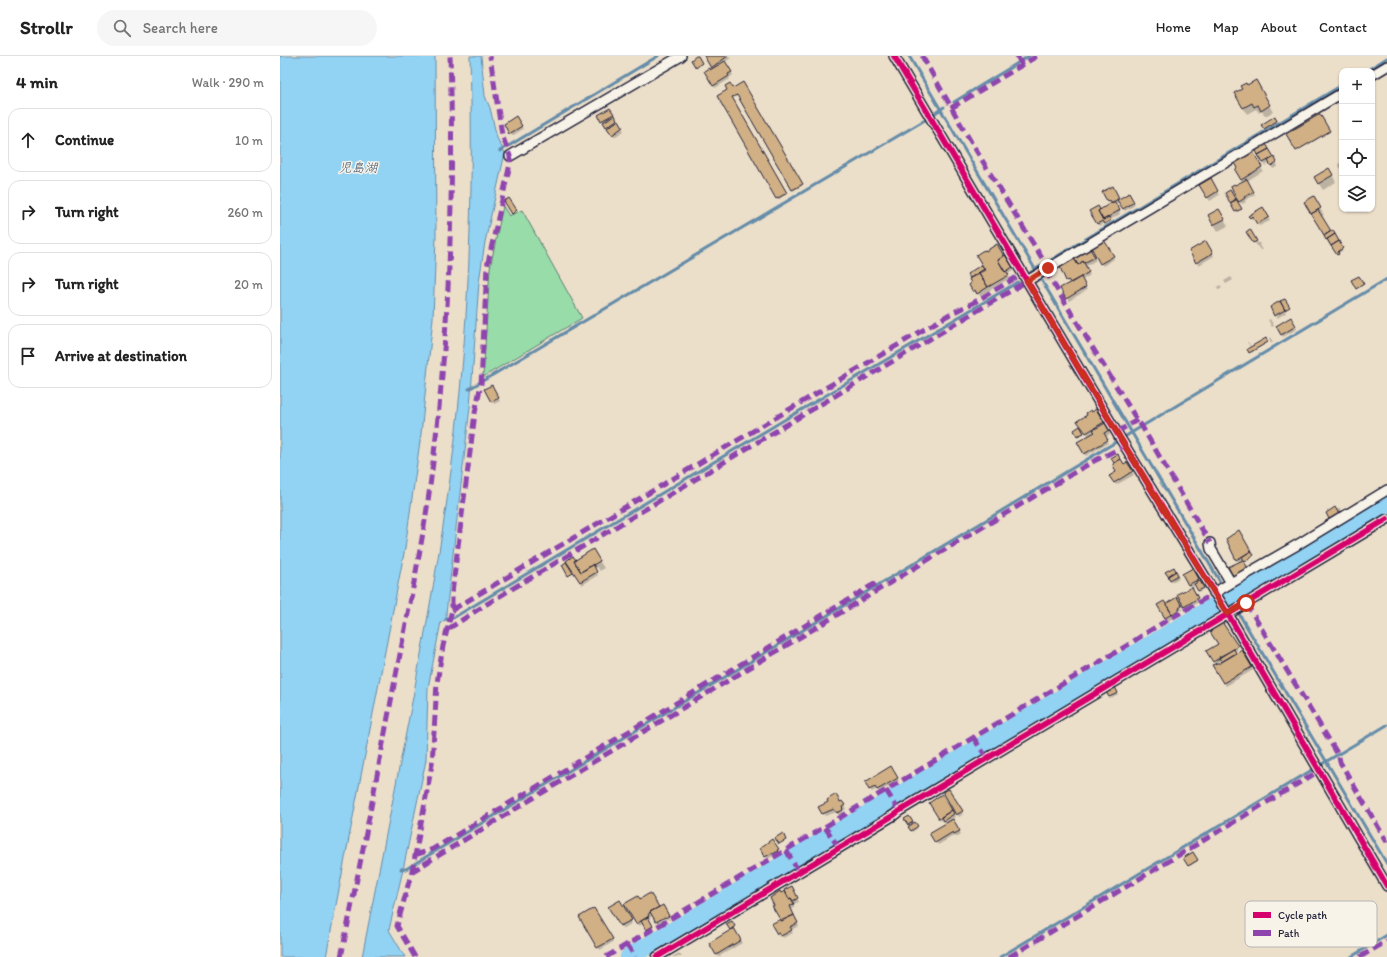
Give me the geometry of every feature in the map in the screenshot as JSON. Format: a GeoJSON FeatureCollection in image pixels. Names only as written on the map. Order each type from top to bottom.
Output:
{"type":"FeatureCollection","features":[{"type":"Feature","properties":{"kind":"street"},"geometry":{"type":"LineString","coordinates":[[510,156],[682,56]]}},
{"type":"Feature","properties":{"kind":"street"},"geometry":{"type":"LineString","coordinates":[[894,56],[930,117],[1034,277],[1121,440],[1222,589]]}},
{"type":"Feature","properties":{"kind":"street"},"geometry":{"type":"LineString","coordinates":[[1375,73],[1387,66]]}},
{"type":"Feature","properties":{"kind":"street"},"geometry":{"type":"LineString","coordinates":[[1034,277],[1339,95]]}},
{"type":"Feature","properties":{"kind":"street"},"geometry":{"type":"LineString","coordinates":[[1222,589],[1387,490]]}},
{"type":"Feature","properties":{"kind":"street"},"geometry":{"type":"LineString","coordinates":[[657,957],[894,815],[898,811],[1189,638],[1231,610],[1262,595],[1387,519]]}},
{"type":"Feature","properties":{"kind":"street"},"geometry":{"type":"LineString","coordinates":[[1210,543],[1222,589],[1231,610],[1317,767],[1387,886]]}},
{"type":"Feature","properties":{"kind":"green space"},"geometry":{"type":"Polygon","coordinates":[[[503,206],[509,216],[522,210],[582,318],[483,377],[490,268],[503,206]]]}},
{"type":"Feature","properties":{"kind":"water","name":"児島湖"},"geometry":{"type":"Polygon","coordinates":[[[280,56],[435,56],[436,237],[433,318],[421,434],[405,548],[326,957],[280,957],[280,56]]]}},
{"type":"Feature","properties":{"kind":"water"},"geometry":{"type":"Polygon","coordinates":[[[470,56],[481,56],[485,96],[490,108],[497,138],[505,153],[485,242],[479,282],[470,407],[446,614],[448,619],[441,622],[428,688],[426,760],[389,930],[405,957],[362,957],[413,697],[438,556],[451,471],[462,368],[469,264],[471,160],[470,56]]]}},
{"type":"Feature","properties":{"kind":"building"},"geometry":{"type":"Polygon","coordinates":[[[698,56],[702,63],[696,68],[691,60],[698,56]]]}},
{"type":"Feature","properties":{"kind":"building"},"geometry":{"type":"Polygon","coordinates":[[[704,56],[728,56],[711,68],[704,56]]]}},
{"type":"Feature","properties":{"kind":"building"},"geometry":{"type":"Polygon","coordinates":[[[725,61],[732,72],[728,74],[729,76],[713,86],[704,71],[709,68],[710,70],[725,61]]]}},
{"type":"Feature","properties":{"kind":"building"},"geometry":{"type":"Polygon","coordinates":[[[1256,80],[1270,105],[1261,111],[1258,105],[1254,107],[1252,103],[1243,108],[1234,93],[1242,89],[1240,86],[1246,83],[1247,85],[1256,80]]]}},
{"type":"Feature","properties":{"kind":"building"},"geometry":{"type":"Polygon","coordinates":[[[743,82],[803,184],[792,190],[737,95],[732,97],[787,193],[776,199],[717,96],[727,90],[725,86],[730,83],[733,88],[743,82]]]}},
{"type":"Feature","properties":{"kind":"building"},"geometry":{"type":"Polygon","coordinates":[[[610,108],[614,114],[601,121],[598,115],[610,108]]]}},
{"type":"Feature","properties":{"kind":"building"},"geometry":{"type":"Polygon","coordinates":[[[1320,114],[1330,131],[1296,151],[1286,134],[1320,114]]]}},
{"type":"Feature","properties":{"kind":"building"},"geometry":{"type":"Polygon","coordinates":[[[615,115],[617,120],[606,127],[603,122],[615,115]]]}},
{"type":"Feature","properties":{"kind":"building"},"geometry":{"type":"Polygon","coordinates":[[[516,116],[522,126],[509,134],[504,124],[516,116]]]}},
{"type":"Feature","properties":{"kind":"building"},"geometry":{"type":"Polygon","coordinates":[[[1275,116],[1277,121],[1264,129],[1261,125],[1275,116]]]}},
{"type":"Feature","properties":{"kind":"building"},"geometry":{"type":"Polygon","coordinates":[[[619,120],[623,127],[612,135],[607,128],[619,120]]]}},
{"type":"Feature","properties":{"kind":"building"},"geometry":{"type":"Polygon","coordinates":[[[1265,142],[1269,149],[1258,155],[1255,149],[1265,142]]]}},
{"type":"Feature","properties":{"kind":"building"},"geometry":{"type":"Polygon","coordinates":[[[1269,149],[1274,157],[1263,163],[1258,155],[1269,149]]]}},
{"type":"Feature","properties":{"kind":"building"},"geometry":{"type":"Polygon","coordinates":[[[1253,152],[1262,167],[1241,180],[1235,170],[1237,168],[1234,163],[1253,152]]]}},
{"type":"Feature","properties":{"kind":"building"},"geometry":{"type":"Polygon","coordinates":[[[1274,157],[1277,162],[1271,166],[1268,161],[1274,157]]]}},
{"type":"Feature","properties":{"kind":"building"},"geometry":{"type":"Polygon","coordinates":[[[1329,168],[1333,175],[1318,184],[1314,177],[1329,168]]]}},
{"type":"Feature","properties":{"kind":"building"},"geometry":{"type":"Polygon","coordinates":[[[1211,178],[1218,191],[1207,198],[1199,185],[1211,178]]]}},
{"type":"Feature","properties":{"kind":"building"},"geometry":{"type":"Polygon","coordinates":[[[1247,179],[1254,192],[1244,197],[1245,198],[1239,202],[1231,186],[1247,179]]]}},
{"type":"Feature","properties":{"kind":"building"},"geometry":{"type":"Polygon","coordinates":[[[1113,186],[1119,198],[1112,203],[1110,200],[1107,201],[1102,192],[1113,186]]]}},
{"type":"Feature","properties":{"kind":"building"},"geometry":{"type":"Polygon","coordinates":[[[1230,190],[1236,200],[1230,203],[1225,193],[1230,190]]]}},
{"type":"Feature","properties":{"kind":"building"},"geometry":{"type":"Polygon","coordinates":[[[1129,193],[1134,202],[1123,209],[1117,200],[1129,193]]]}},
{"type":"Feature","properties":{"kind":"building"},"geometry":{"type":"Polygon","coordinates":[[[1314,196],[1321,208],[1311,214],[1304,202],[1314,196]]]}},
{"type":"Feature","properties":{"kind":"building"},"geometry":{"type":"Polygon","coordinates":[[[509,198],[517,210],[512,214],[504,201],[509,198]]]}},
{"type":"Feature","properties":{"kind":"building"},"geometry":{"type":"Polygon","coordinates":[[[1236,199],[1242,209],[1235,212],[1230,203],[1236,199]]]}},
{"type":"Feature","properties":{"kind":"building"},"geometry":{"type":"Polygon","coordinates":[[[1114,201],[1120,210],[1103,220],[1098,211],[1114,201]]]}},
{"type":"Feature","properties":{"kind":"building"},"geometry":{"type":"Polygon","coordinates":[[[1098,206],[1100,209],[1098,211],[1103,220],[1109,217],[1111,220],[1104,224],[1102,221],[1097,224],[1089,211],[1098,206]]]}},
{"type":"Feature","properties":{"kind":"building"},"geometry":{"type":"Polygon","coordinates":[[[1263,207],[1269,217],[1257,224],[1252,216],[1250,218],[1248,216],[1263,207]]]}},
{"type":"Feature","properties":{"kind":"building"},"geometry":{"type":"Polygon","coordinates":[[[1219,209],[1225,219],[1213,225],[1208,215],[1219,209]]]}},
{"type":"Feature","properties":{"kind":"building"},"geometry":{"type":"Polygon","coordinates":[[[1318,210],[1331,231],[1324,235],[1311,214],[1318,210]]]}},
{"type":"Feature","properties":{"kind":"building"},"geometry":{"type":"Polygon","coordinates":[[[1250,229],[1257,241],[1253,243],[1246,232],[1250,229]]]}},
{"type":"Feature","properties":{"kind":"building"},"geometry":{"type":"Polygon","coordinates":[[[1333,230],[1335,234],[1326,240],[1324,236],[1333,230]]]}},
{"type":"Feature","properties":{"kind":"building"},"geometry":{"type":"Polygon","coordinates":[[[1335,234],[1339,241],[1331,246],[1327,239],[1335,234]]]}},
{"type":"Feature","properties":{"kind":"building"},"geometry":{"type":"Polygon","coordinates":[[[1104,240],[1114,256],[1100,264],[1091,247],[1104,240]]]}},
{"type":"Feature","properties":{"kind":"building"},"geometry":{"type":"Polygon","coordinates":[[[1206,241],[1213,253],[1196,263],[1189,251],[1206,241]]]}},
{"type":"Feature","properties":{"kind":"building"},"geometry":{"type":"Polygon","coordinates":[[[1339,241],[1343,248],[1337,255],[1331,246],[1339,241]]]}},
{"type":"Feature","properties":{"kind":"building"},"geometry":{"type":"Polygon","coordinates":[[[997,244],[1004,256],[998,260],[1005,272],[1006,271],[1009,275],[988,287],[979,273],[985,270],[976,255],[997,244]]]}},
{"type":"Feature","properties":{"kind":"building"},"geometry":{"type":"Polygon","coordinates":[[[1089,247],[1095,257],[1084,263],[1083,261],[1078,265],[1073,257],[1089,247]]]}},
{"type":"Feature","properties":{"kind":"building"},"geometry":{"type":"Polygon","coordinates":[[[1005,255],[1013,267],[1005,272],[998,260],[1005,255]]]}},
{"type":"Feature","properties":{"kind":"building"},"geometry":{"type":"Polygon","coordinates":[[[1074,258],[1078,265],[1083,261],[1089,272],[1071,283],[1068,280],[1066,281],[1059,265],[1074,258]]]}},
{"type":"Feature","properties":{"kind":"building"},"geometry":{"type":"Polygon","coordinates":[[[981,265],[984,269],[970,278],[967,274],[981,265]]]}},
{"type":"Feature","properties":{"kind":"building"},"geometry":{"type":"Polygon","coordinates":[[[979,273],[988,287],[977,294],[975,290],[973,292],[969,285],[971,283],[969,279],[979,273]]]}},
{"type":"Feature","properties":{"kind":"building"},"geometry":{"type":"Polygon","coordinates":[[[1359,276],[1364,284],[1356,289],[1351,280],[1359,276]]]}},
{"type":"Feature","properties":{"kind":"building"},"geometry":{"type":"Polygon","coordinates":[[[1081,277],[1086,287],[1066,299],[1060,288],[1081,277]]]}},
{"type":"Feature","properties":{"kind":"building"},"geometry":{"type":"Polygon","coordinates":[[[1285,299],[1290,307],[1285,310],[1280,301],[1285,299]]]}},
{"type":"Feature","properties":{"kind":"building"},"geometry":{"type":"Polygon","coordinates":[[[1280,301],[1285,310],[1274,316],[1270,307],[1280,301]]]}},
{"type":"Feature","properties":{"kind":"building"},"geometry":{"type":"Polygon","coordinates":[[[1291,317],[1296,326],[1281,335],[1276,326],[1291,317]]]}},
{"type":"Feature","properties":{"kind":"building"},"geometry":{"type":"Polygon","coordinates":[[[1266,338],[1268,342],[1249,353],[1247,349],[1266,338]]]}},
{"type":"Feature","properties":{"kind":"building"},"geometry":{"type":"Polygon","coordinates":[[[492,385],[499,398],[491,402],[484,389],[492,385]]]}},
{"type":"Feature","properties":{"kind":"building"},"geometry":{"type":"Polygon","coordinates":[[[1096,409],[1104,422],[1086,433],[1077,421],[1087,415],[1086,413],[1091,410],[1092,412],[1096,409]]]}},
{"type":"Feature","properties":{"kind":"building"},"geometry":{"type":"Polygon","coordinates":[[[1107,422],[1111,429],[1104,433],[1108,440],[1084,454],[1077,442],[1095,432],[1093,430],[1107,422]]]}},
{"type":"Feature","properties":{"kind":"building"},"geometry":{"type":"Polygon","coordinates":[[[1080,426],[1084,433],[1077,436],[1074,430],[1080,426]]]}},
{"type":"Feature","properties":{"kind":"building"},"geometry":{"type":"Polygon","coordinates":[[[1118,454],[1120,459],[1114,463],[1111,458],[1118,454]]]}},
{"type":"Feature","properties":{"kind":"building"},"geometry":{"type":"Polygon","coordinates":[[[1121,459],[1124,464],[1127,462],[1133,471],[1114,483],[1109,476],[1116,472],[1113,464],[1121,459]]]}},
{"type":"Feature","properties":{"kind":"building"},"geometry":{"type":"Polygon","coordinates":[[[1335,507],[1339,514],[1329,519],[1326,513],[1335,507]]]}},
{"type":"Feature","properties":{"kind":"building"},"geometry":{"type":"Polygon","coordinates":[[[1239,530],[1251,551],[1236,560],[1226,539],[1239,530]]]}},
{"type":"Feature","properties":{"kind":"building"},"geometry":{"type":"Polygon","coordinates":[[[593,549],[600,561],[581,572],[574,561],[593,549]]]}},
{"type":"Feature","properties":{"kind":"building"},"geometry":{"type":"Polygon","coordinates":[[[1251,551],[1254,555],[1245,561],[1242,557],[1251,551]]]}},
{"type":"Feature","properties":{"kind":"building"},"geometry":{"type":"Polygon","coordinates":[[[573,556],[576,560],[574,561],[581,572],[593,564],[597,572],[580,582],[566,561],[573,556]]]}},
{"type":"Feature","properties":{"kind":"building"},"geometry":{"type":"Polygon","coordinates":[[[1243,560],[1249,570],[1234,578],[1228,567],[1243,560]]]}},
{"type":"Feature","properties":{"kind":"building"},"geometry":{"type":"Polygon","coordinates":[[[566,562],[573,573],[568,576],[562,565],[566,562]]]}},
{"type":"Feature","properties":{"kind":"building"},"geometry":{"type":"Polygon","coordinates":[[[1174,567],[1176,571],[1168,576],[1165,572],[1174,567]]]}},
{"type":"Feature","properties":{"kind":"building"},"geometry":{"type":"Polygon","coordinates":[[[1193,568],[1199,579],[1188,585],[1182,574],[1193,568]]]}},
{"type":"Feature","properties":{"kind":"building"},"geometry":{"type":"Polygon","coordinates":[[[1176,571],[1178,575],[1170,580],[1168,576],[1176,571]]]}},
{"type":"Feature","properties":{"kind":"building"},"geometry":{"type":"Polygon","coordinates":[[[1200,581],[1204,588],[1198,591],[1194,584],[1200,581]]]}},
{"type":"Feature","properties":{"kind":"building"},"geometry":{"type":"Polygon","coordinates":[[[1192,587],[1198,598],[1184,607],[1177,594],[1192,587]]]}},
{"type":"Feature","properties":{"kind":"building"},"geometry":{"type":"Polygon","coordinates":[[[1177,597],[1182,606],[1172,614],[1166,604],[1177,597]]]}},
{"type":"Feature","properties":{"kind":"building"},"geometry":{"type":"Polygon","coordinates":[[[1164,601],[1172,614],[1165,618],[1157,605],[1164,601]]]}},
{"type":"Feature","properties":{"kind":"building"},"geometry":{"type":"Polygon","coordinates":[[[1222,622],[1238,646],[1213,662],[1206,651],[1218,644],[1210,632],[1212,631],[1211,629],[1222,622]]]}},
{"type":"Feature","properties":{"kind":"building"},"geometry":{"type":"Polygon","coordinates":[[[1234,649],[1236,653],[1221,662],[1219,657],[1234,649]]]}},
{"type":"Feature","properties":{"kind":"building"},"geometry":{"type":"Polygon","coordinates":[[[1242,650],[1252,667],[1223,683],[1212,665],[1220,663],[1242,650]]]}},
{"type":"Feature","properties":{"kind":"building"},"geometry":{"type":"Polygon","coordinates":[[[1115,687],[1118,693],[1109,697],[1106,692],[1115,687]]]}},
{"type":"Feature","properties":{"kind":"building"},"geometry":{"type":"Polygon","coordinates":[[[891,766],[898,778],[877,790],[875,787],[869,790],[865,782],[891,766]]]}},
{"type":"Feature","properties":{"kind":"building"},"geometry":{"type":"Polygon","coordinates":[[[949,789],[963,811],[956,815],[943,792],[949,789]]]}},
{"type":"Feature","properties":{"kind":"building"},"geometry":{"type":"Polygon","coordinates":[[[836,794],[840,802],[842,801],[845,805],[842,807],[843,810],[837,813],[834,809],[822,814],[818,807],[828,802],[827,800],[836,794]]]}},
{"type":"Feature","properties":{"kind":"building"},"geometry":{"type":"Polygon","coordinates":[[[942,794],[952,810],[939,819],[929,803],[942,794]]]}},
{"type":"Feature","properties":{"kind":"building"},"geometry":{"type":"Polygon","coordinates":[[[952,810],[954,814],[943,821],[941,817],[952,810]]]}},
{"type":"Feature","properties":{"kind":"building"},"geometry":{"type":"Polygon","coordinates":[[[909,816],[913,822],[908,825],[904,819],[909,816]]]}},
{"type":"Feature","properties":{"kind":"building"},"geometry":{"type":"Polygon","coordinates":[[[953,819],[960,831],[954,834],[953,832],[935,843],[929,833],[953,819]]]}},
{"type":"Feature","properties":{"kind":"building"},"geometry":{"type":"Polygon","coordinates":[[[915,822],[918,826],[911,831],[908,827],[915,822]]]}},
{"type":"Feature","properties":{"kind":"building"},"geometry":{"type":"Polygon","coordinates":[[[783,833],[786,840],[779,844],[775,838],[783,833]]]}},
{"type":"Feature","properties":{"kind":"building"},"geometry":{"type":"Polygon","coordinates":[[[772,839],[779,849],[773,854],[772,853],[765,857],[760,848],[772,839]]]}},
{"type":"Feature","properties":{"kind":"building"},"geometry":{"type":"Polygon","coordinates":[[[1193,852],[1198,860],[1188,866],[1183,858],[1193,852]]]}},
{"type":"Feature","properties":{"kind":"building"},"geometry":{"type":"Polygon","coordinates":[[[792,886],[798,898],[793,901],[791,898],[789,899],[784,890],[792,886]]]}},
{"type":"Feature","properties":{"kind":"building"},"geometry":{"type":"Polygon","coordinates":[[[780,891],[781,893],[785,891],[789,899],[791,898],[794,904],[790,906],[794,915],[781,921],[772,906],[774,906],[770,898],[780,891]]]}},
{"type":"Feature","properties":{"kind":"building"},"geometry":{"type":"Polygon","coordinates":[[[650,893],[659,907],[650,912],[648,915],[649,916],[636,924],[624,904],[638,896],[640,899],[650,893]]]}},
{"type":"Feature","properties":{"kind":"building"},"geometry":{"type":"Polygon","coordinates":[[[620,900],[632,920],[620,926],[608,907],[620,900]]]}},
{"type":"Feature","properties":{"kind":"building"},"geometry":{"type":"Polygon","coordinates":[[[663,905],[669,916],[656,922],[650,912],[663,905]]]}},
{"type":"Feature","properties":{"kind":"building"},"geometry":{"type":"Polygon","coordinates":[[[594,908],[613,939],[597,948],[579,917],[594,908]]]}},
{"type":"Feature","properties":{"kind":"building"},"geometry":{"type":"Polygon","coordinates":[[[794,915],[798,923],[790,927],[792,930],[781,936],[779,933],[777,934],[771,924],[794,915]]]}},
{"type":"Feature","properties":{"kind":"building"},"geometry":{"type":"Polygon","coordinates":[[[648,917],[653,926],[646,930],[641,921],[648,917]]]}},
{"type":"Feature","properties":{"kind":"building"},"geometry":{"type":"Polygon","coordinates":[[[732,921],[735,926],[730,930],[726,924],[732,921]]]}},
{"type":"Feature","properties":{"kind":"building"},"geometry":{"type":"Polygon","coordinates":[[[734,928],[741,940],[716,955],[709,943],[734,928]]]}},
{"type":"Feature","properties":{"kind":"waterway"},"geometry":{"type":"LineString","coordinates":[[500,151],[658,56]]}},
{"type":"Feature","properties":{"kind":"waterway"},"geometry":{"type":"LineString","coordinates":[[909,56],[1387,864]]}},
{"type":"Feature","properties":{"kind":"waterway"},"geometry":{"type":"LineString","coordinates":[[954,102],[1029,56]]}},
{"type":"Feature","properties":{"kind":"waterway"},"geometry":{"type":"LineString","coordinates":[[1371,68],[1387,58]]}},
{"type":"Feature","properties":{"kind":"waterway"},"geometry":{"type":"LineString","coordinates":[[1031,272],[1339,87]]}},
{"type":"Feature","properties":{"kind":"waterway"},"geometry":{"type":"LineString","coordinates":[[469,389],[925,120],[944,107]]}},
{"type":"Feature","properties":{"kind":"waterway"},"geometry":{"type":"LineString","coordinates":[[401,869],[406,869],[1387,279]]}},
{"type":"Feature","properties":{"kind":"waterway"},"geometry":{"type":"LineString","coordinates":[[446,619],[453,618],[1018,282]]}},
{"type":"Feature","properties":{"kind":"waterway"},"geometry":{"type":"LineString","coordinates":[[629,957],[1387,503]]}},
{"type":"Feature","properties":{"kind":"waterway"},"geometry":{"type":"LineString","coordinates":[[1000,957],[1387,725]]}},
{"type":"Feature","properties":{"kind":"waterway"},"geometry":{"type":"LineString","coordinates":[[1377,941],[1387,935]]}},
{"type":"Feature","properties":{"kind":"waterway"},"geometry":{"type":"LineString","coordinates":[[1351,957],[1367,947]]}},
{"type":"Feature","properties":{"kind":"marked path"},"geometry":{"type":"LineString","coordinates":[[341,957],[419,556],[434,452],[445,339],[448,282],[451,169],[450,56]]}},
{"type":"Feature","properties":{"kind":"marked path"},"geometry":{"type":"LineString","coordinates":[[415,957],[397,926],[413,867],[432,764],[437,683],[443,646],[452,610],[452,593],[475,413],[481,384],[487,267],[510,164],[510,156],[502,135],[490,56]]}},
{"type":"Feature","properties":{"kind":"marked path"},"geometry":{"type":"LineString","coordinates":[[922,56],[971,142],[1048,268]]}},
{"type":"Feature","properties":{"kind":"marked path"},"geometry":{"type":"LineString","coordinates":[[1017,56],[1022,65]]}},
{"type":"Feature","properties":{"kind":"marked path"},"geometry":{"type":"LineString","coordinates":[[951,108],[1037,56]]}},
{"type":"Feature","properties":{"kind":"marked path"},"geometry":{"type":"LineString","coordinates":[[1045,270],[1141,425],[1210,543]]}},
{"type":"Feature","properties":{"kind":"marked path"},"geometry":{"type":"LineString","coordinates":[[452,610],[950,314],[973,303],[1022,274]]}},
{"type":"Feature","properties":{"kind":"marked path"},"geometry":{"type":"LineString","coordinates":[[448,629],[485,605],[1027,281]]}},
{"type":"Feature","properties":{"kind":"marked path"},"geometry":{"type":"LineString","coordinates":[[1117,432],[1137,420]]}},
{"type":"Feature","properties":{"kind":"marked path"},"geometry":{"type":"LineString","coordinates":[[411,872],[946,549],[1092,462],[1125,446]]}},
{"type":"Feature","properties":{"kind":"marked path"},"geometry":{"type":"LineString","coordinates":[[415,855],[433,849],[876,583],[879,589]]}},
{"type":"Feature","properties":{"kind":"marked path"},"geometry":{"type":"LineString","coordinates":[[606,957],[1214,593]]}},
{"type":"Feature","properties":{"kind":"marked path"},"geometry":{"type":"LineString","coordinates":[[1246,603],[1337,753],[1340,762],[1387,842]]}},
{"type":"Feature","properties":{"kind":"marked path"},"geometry":{"type":"LineString","coordinates":[[973,737],[987,758]]}},
{"type":"Feature","properties":{"kind":"marked path"},"geometry":{"type":"LineString","coordinates":[[1009,957],[1319,771]]}},
{"type":"Feature","properties":{"kind":"marked path"},"geometry":{"type":"LineString","coordinates":[[886,790],[899,811]]}},
{"type":"Feature","properties":{"kind":"marked path"},"geometry":{"type":"LineString","coordinates":[[825,827],[839,848]]}},
{"type":"Feature","properties":{"kind":"marked path"},"geometry":{"type":"LineString","coordinates":[[786,850],[799,872]]}},
{"type":"Feature","properties":{"kind":"marked path"},"geometry":{"type":"LineString","coordinates":[[1377,947],[1387,941]]}},
{"type":"Feature","properties":{"kind":"marked path"},"geometry":{"type":"LineString","coordinates":[[627,944],[635,957]]}},
{"type":"Feature","properties":{"kind":"marked path"},"geometry":{"type":"LineString","coordinates":[[1360,957],[1377,947]]}},
{"type":"Feature","properties":{"kind":"cycle path"},"geometry":{"type":"LineString","coordinates":[[894,56],[1120,438],[1232,621],[1387,886]]}},
{"type":"Feature","properties":{"kind":"cycle path"},"geometry":{"type":"LineString","coordinates":[[657,957],[1387,519]]}},
{"type":"Feature","properties":{"kind":"route"},"geometry":{"type":"LineString","coordinates":[[1048,268],[1027,281],[1227,614],[1246,603]]}}]}
